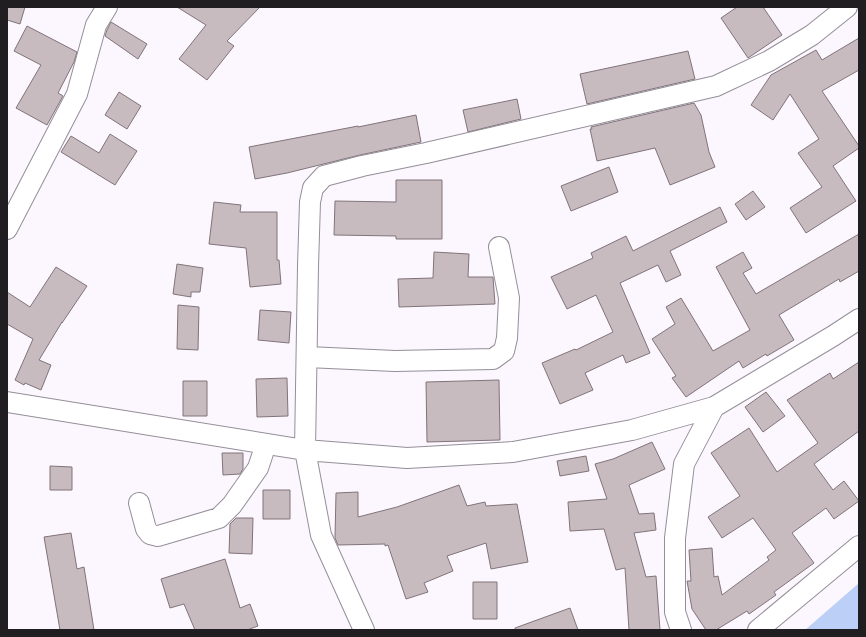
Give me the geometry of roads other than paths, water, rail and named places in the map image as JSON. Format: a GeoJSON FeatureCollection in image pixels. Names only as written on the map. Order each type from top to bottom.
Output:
{"type":"FeatureCollection","features":[{"type":"Feature","properties":{"kind":"street"},"geometry":{"type":"LineString","coordinates":[[7,230],[77,94],[96,25],[106,7]]}},
{"type":"Feature","properties":{"kind":"street"},"geometry":{"type":"LineString","coordinates":[[364,630],[321,535],[306,450],[310,202],[313,188],[324,176],[362,166],[426,153],[716,86],[769,61],[812,35],[847,7]]}},
{"type":"Feature","properties":{"kind":"street"},"geometry":{"type":"LineString","coordinates":[[307,357],[394,361],[493,359],[504,351],[507,338],[509,298],[499,247]]}},
{"type":"Feature","properties":{"kind":"street"},"geometry":{"type":"LineString","coordinates":[[7,402],[306,450],[407,458],[513,452],[632,430],[714,406],[833,336],[859,319]]}},
{"type":"Feature","properties":{"kind":"street"},"geometry":{"type":"LineString","coordinates":[[681,630],[675,612],[675,538],[684,464],[714,406]]}},
{"type":"Feature","properties":{"kind":"street"},"geometry":{"type":"LineString","coordinates":[[139,503],[146,529],[150,534],[158,536],[219,518],[232,505],[258,468],[266,444]]}},
{"type":"Feature","properties":{"kind":"street"},"geometry":{"type":"LineString","coordinates":[[758,630],[859,546]]}},
{"type":"Feature","properties":{"kind":"water"},"geometry":{"type":"Polygon","coordinates":[[[859,583],[859,630],[805,630],[859,583]]]}}]}
